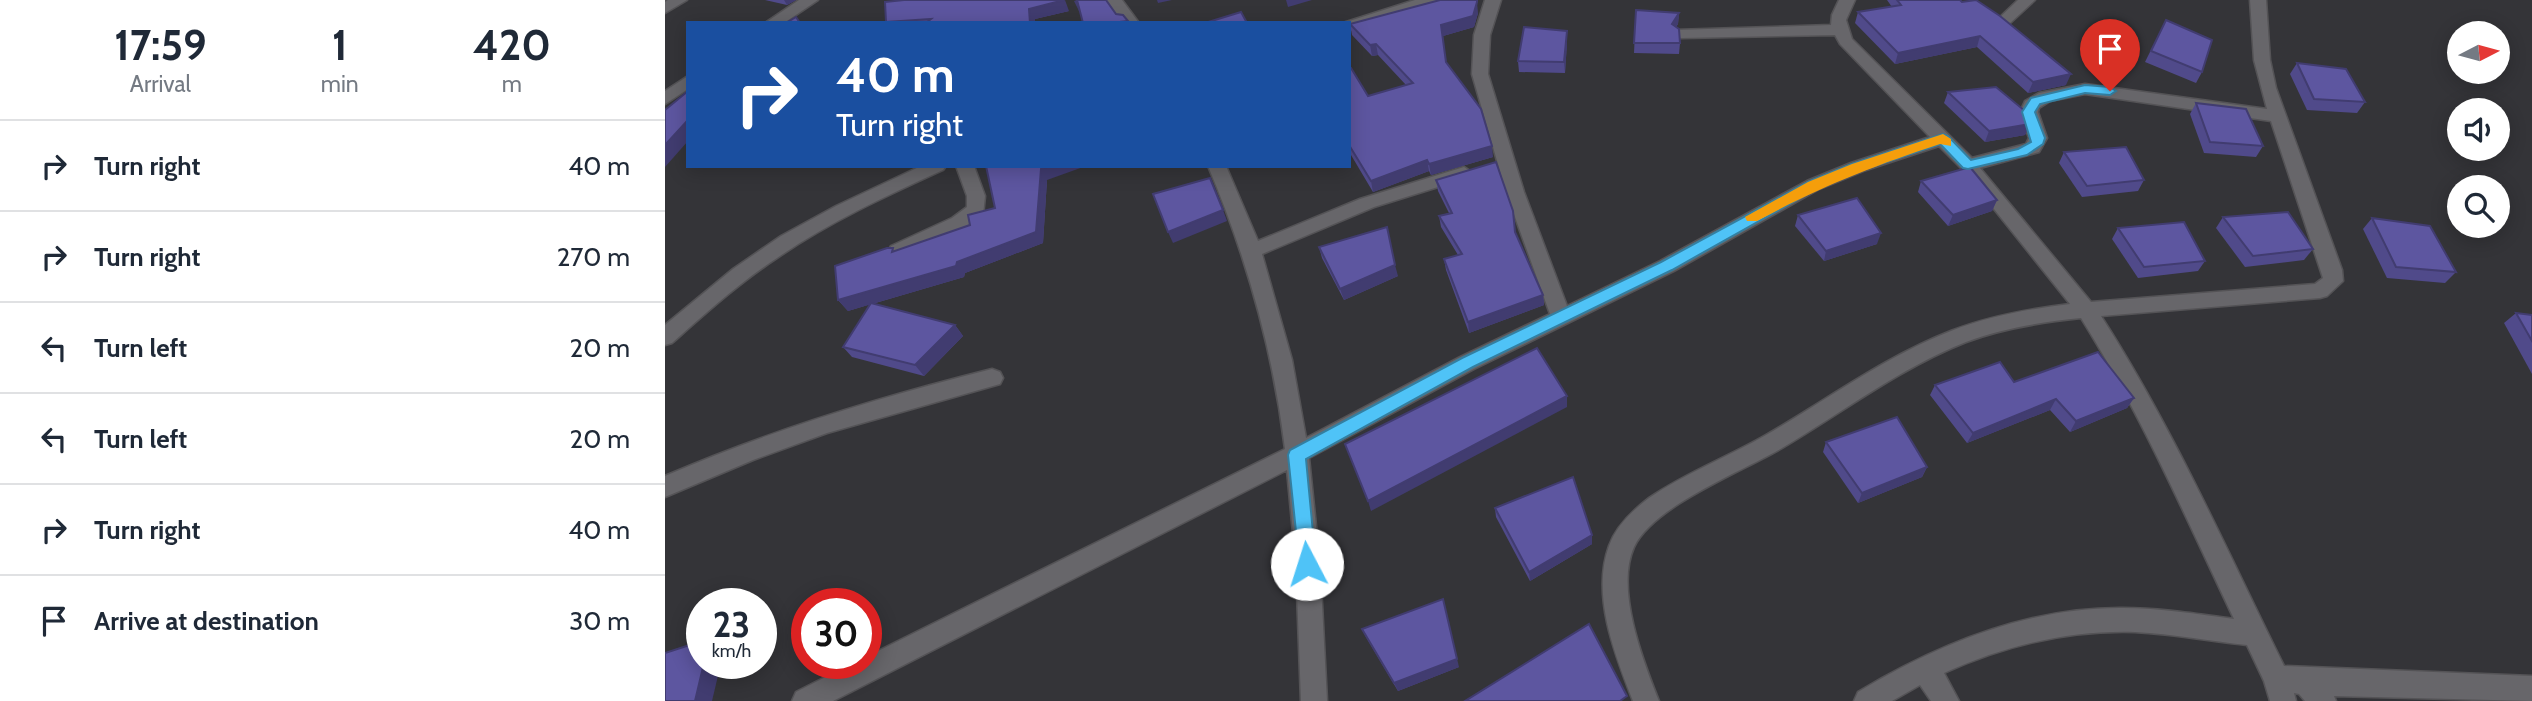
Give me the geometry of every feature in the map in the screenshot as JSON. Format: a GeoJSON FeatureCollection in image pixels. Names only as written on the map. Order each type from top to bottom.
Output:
{"type":"FeatureCollection","features":[{"type":"Feature","properties":{"kind":"street"},"geometry":{"type":"LineString","coordinates":[[665,8],[679,0]]}},
{"type":"Feature","properties":{"kind":"street"},"geometry":{"type":"LineString","coordinates":[[776,21],[810,0]]}},
{"type":"Feature","properties":{"kind":"street"},"geometry":{"type":"LineString","coordinates":[[1115,0],[1130,21]]}},
{"type":"Feature","properties":{"kind":"street"},"geometry":{"type":"LineString","coordinates":[[1351,24],[1431,0]]}},
{"type":"Feature","properties":{"kind":"street"},"geometry":{"type":"LineString","coordinates":[[1493,0],[1482,35],[1480,74],[1494,165],[1562,318]]}},
{"type":"Feature","properties":{"kind":"street"},"geometry":{"type":"LineString","coordinates":[[1847,0],[1840,10],[1839,30],[1875,72],[1968,165],[2086,310],[2118,360],[2159,438],[2280,690],[2314,692],[2532,689]]}},
{"type":"Feature","properties":{"kind":"street"},"geometry":{"type":"LineString","coordinates":[[2003,22],[2027,0]]}},
{"type":"Feature","properties":{"kind":"street"},"geometry":{"type":"LineString","coordinates":[[1646,701],[1621,623],[1615,576],[1620,550],[1629,529],[1646,512],[1761,449],[1876,379],[1942,344],[1993,325],[2086,310],[2320,291],[2327,288],[2333,281],[2332,270],[2276,116],[2262,60],[2258,0]]}},
{"type":"Feature","properties":{"kind":"street"},"geometry":{"type":"LineString","coordinates":[[1681,33],[1839,30]]}},
{"type":"Feature","properties":{"kind":"street"},"geometry":{"type":"LineString","coordinates":[[2064,71],[2085,89]]}},
{"type":"Feature","properties":{"kind":"street"},"geometry":{"type":"LineString","coordinates":[[665,99],[686,83]]}},
{"type":"Feature","properties":{"kind":"street"},"geometry":{"type":"LineString","coordinates":[[1968,165],[2033,148],[2038,138],[2029,112],[2032,105],[2045,97],[2085,89],[2276,116]]}},
{"type":"Feature","properties":{"kind":"street"},"geometry":{"type":"LineString","coordinates":[[805,701],[1297,455],[1467,363],[1667,266],[1813,185],[1857,167],[1943,139]]}},
{"type":"Feature","properties":{"kind":"street"},"geometry":{"type":"LineString","coordinates":[[1254,250],[1367,203],[1494,165]]}},
{"type":"Feature","properties":{"kind":"street"},"geometry":{"type":"LineString","coordinates":[[665,337],[738,275],[786,242],[844,209],[933,168]]}},
{"type":"Feature","properties":{"kind":"street"},"geometry":{"type":"LineString","coordinates":[[898,251],[959,223],[977,210],[976,197],[966,168]]}},
{"type":"Feature","properties":{"kind":"street"},"geometry":{"type":"LineString","coordinates":[[1218,168],[1240,212],[1254,250],[1277,342],[1297,455],[1307,564],[1314,701]]}},
{"type":"Feature","properties":{"kind":"street"},"geometry":{"type":"LineString","coordinates":[[665,487],[799,432],[912,397],[992,378]]}},
{"type":"Feature","properties":{"kind":"street"},"geometry":{"type":"LineString","coordinates":[[1867,701],[1925,668],[2000,637],[2071,624],[2122,620],[2255,634]]}},
{"type":"Feature","properties":{"kind":"street"},"geometry":{"type":"LineString","coordinates":[[1925,668],[1945,701]]}},
{"type":"Feature","properties":{"kind":"building"},"geometry":{"type":"Polygon","coordinates":[[[1064,0],[1029,9],[1030,21],[886,21],[885,2],[1064,0]]]}},
{"type":"Feature","properties":{"kind":"building"},"geometry":{"type":"Polygon","coordinates":[[[1077,0],[1106,0],[1116,14],[1123,15],[1128,21],[1082,21],[1077,0]]]}},
{"type":"Feature","properties":{"kind":"building"},"geometry":{"type":"Polygon","coordinates":[[[1440,0],[1477,0],[1473,16],[1441,25],[1446,62],[1481,109],[1492,146],[1429,164],[1427,160],[1371,181],[1351,148],[1351,68],[1368,96],[1413,83],[1376,44],[1370,45],[1351,24],[1440,0]]]}},
{"type":"Feature","properties":{"kind":"building"},"geometry":{"type":"Polygon","coordinates":[[[1897,0],[1976,0],[2000,16],[2071,74],[2033,82],[1980,36],[1898,53],[1858,12],[1901,5],[1897,0]]]}},
{"type":"Feature","properties":{"kind":"building"},"geometry":{"type":"Polygon","coordinates":[[[1636,10],[1679,13],[1672,24],[1679,29],[1680,43],[1634,43],[1636,10]]]}},
{"type":"Feature","properties":{"kind":"building"},"geometry":{"type":"Polygon","coordinates":[[[1241,12],[1246,21],[1212,21],[1241,12]]]}},
{"type":"Feature","properties":{"kind":"building"},"geometry":{"type":"Polygon","coordinates":[[[2166,20],[2212,40],[2202,72],[2151,51],[2166,20]]]}},
{"type":"Feature","properties":{"kind":"building"},"geometry":{"type":"Polygon","coordinates":[[[1524,27],[1567,31],[1564,62],[1518,61],[1524,27]]]}},
{"type":"Feature","properties":{"kind":"building"},"geometry":{"type":"Polygon","coordinates":[[[2297,63],[2346,69],[2365,102],[2314,99],[2297,63]]]}},
{"type":"Feature","properties":{"kind":"building"},"geometry":{"type":"Polygon","coordinates":[[[1996,87],[2025,111],[2030,124],[1989,131],[1948,92],[1996,87]]]}},
{"type":"Feature","properties":{"kind":"building"},"geometry":{"type":"Polygon","coordinates":[[[686,93],[686,122],[665,145],[665,110],[686,93]]]}},
{"type":"Feature","properties":{"kind":"building"},"geometry":{"type":"Polygon","coordinates":[[[2196,103],[2246,109],[2263,146],[2210,142],[2196,103]]]}},
{"type":"Feature","properties":{"kind":"building"},"geometry":{"type":"Polygon","coordinates":[[[2126,147],[2144,180],[2087,186],[2064,152],[2126,147]]]}},
{"type":"Feature","properties":{"kind":"building"},"geometry":{"type":"Polygon","coordinates":[[[1496,162],[1513,211],[1515,232],[1543,295],[1468,322],[1444,259],[1462,254],[1439,216],[1452,213],[1436,180],[1496,162]]]}},
{"type":"Feature","properties":{"kind":"building"},"geometry":{"type":"Polygon","coordinates":[[[1970,167],[1997,200],[1953,215],[1921,181],[1970,167]]]}},
{"type":"Feature","properties":{"kind":"building"},"geometry":{"type":"Polygon","coordinates":[[[986,168],[1044,168],[1041,169],[1036,232],[957,262],[956,266],[838,300],[835,266],[887,248],[893,248],[892,252],[970,225],[968,215],[995,208],[986,168]]]}},
{"type":"Feature","properties":{"kind":"building"},"geometry":{"type":"Polygon","coordinates":[[[1210,178],[1223,210],[1168,232],[1153,194],[1210,178]]]}},
{"type":"Feature","properties":{"kind":"building"},"geometry":{"type":"Polygon","coordinates":[[[1857,198],[1881,233],[1826,251],[1798,215],[1857,198]]]}},
{"type":"Feature","properties":{"kind":"building"},"geometry":{"type":"Polygon","coordinates":[[[2288,212],[2313,249],[2253,256],[2223,217],[2288,212]]]}},
{"type":"Feature","properties":{"kind":"building"},"geometry":{"type":"Polygon","coordinates":[[[2372,218],[2430,226],[2456,272],[2396,267],[2372,218]]]}},
{"type":"Feature","properties":{"kind":"building"},"geometry":{"type":"Polygon","coordinates":[[[2184,222],[2205,261],[2144,267],[2118,228],[2184,222]]]}},
{"type":"Feature","properties":{"kind":"building"},"geometry":{"type":"Polygon","coordinates":[[[1387,227],[1395,265],[1340,289],[1319,247],[1387,227]]]}},
{"type":"Feature","properties":{"kind":"building"},"geometry":{"type":"Polygon","coordinates":[[[871,303],[955,325],[915,365],[843,347],[871,303]]]}},
{"type":"Feature","properties":{"kind":"building"},"geometry":{"type":"Polygon","coordinates":[[[2516,313],[2532,315],[2532,341],[2516,313]]]}},
{"type":"Feature","properties":{"kind":"building"},"geometry":{"type":"Polygon","coordinates":[[[1537,348],[1567,396],[1368,501],[1345,444],[1537,348]]]}},
{"type":"Feature","properties":{"kind":"building"},"geometry":{"type":"Polygon","coordinates":[[[2098,352],[2134,398],[2076,421],[2056,399],[1973,433],[1935,385],[2000,362],[2014,382],[2098,352]]]}},
{"type":"Feature","properties":{"kind":"building"},"geometry":{"type":"Polygon","coordinates":[[[1897,417],[1927,467],[1862,493],[1826,442],[1897,417]]]}},
{"type":"Feature","properties":{"kind":"building"},"geometry":{"type":"Polygon","coordinates":[[[1573,477],[1592,535],[1529,572],[1495,508],[1573,477]]]}},
{"type":"Feature","properties":{"kind":"building"},"geometry":{"type":"Polygon","coordinates":[[[1443,599],[1457,659],[1394,683],[1362,629],[1443,599]]]}},
{"type":"Feature","properties":{"kind":"building"},"geometry":{"type":"Polygon","coordinates":[[[1589,624],[1627,696],[1620,701],[1465,701],[1589,624]]]}},
{"type":"Feature","properties":{"kind":"building"},"geometry":{"type":"Polygon","coordinates":[[[686,646],[686,679],[700,679],[695,701],[665,701],[665,653],[686,646]]]}},
{"type":"Feature","properties":{"kind":"slow traffic"},"geometry":{"type":"LineString","coordinates":[[1752,217],[1813,185],[1857,167],[1943,139],[1947,142]]}},
{"type":"Feature","properties":{"kind":"route"},"geometry":{"type":"LineString","coordinates":[[1307,564],[1297,455],[1467,363],[1667,266],[1813,185],[1857,167],[1943,139],[1968,165],[2022,152],[2037,144],[2038,138],[2029,112],[2036,101],[2085,89],[2110,91]]}}]}
